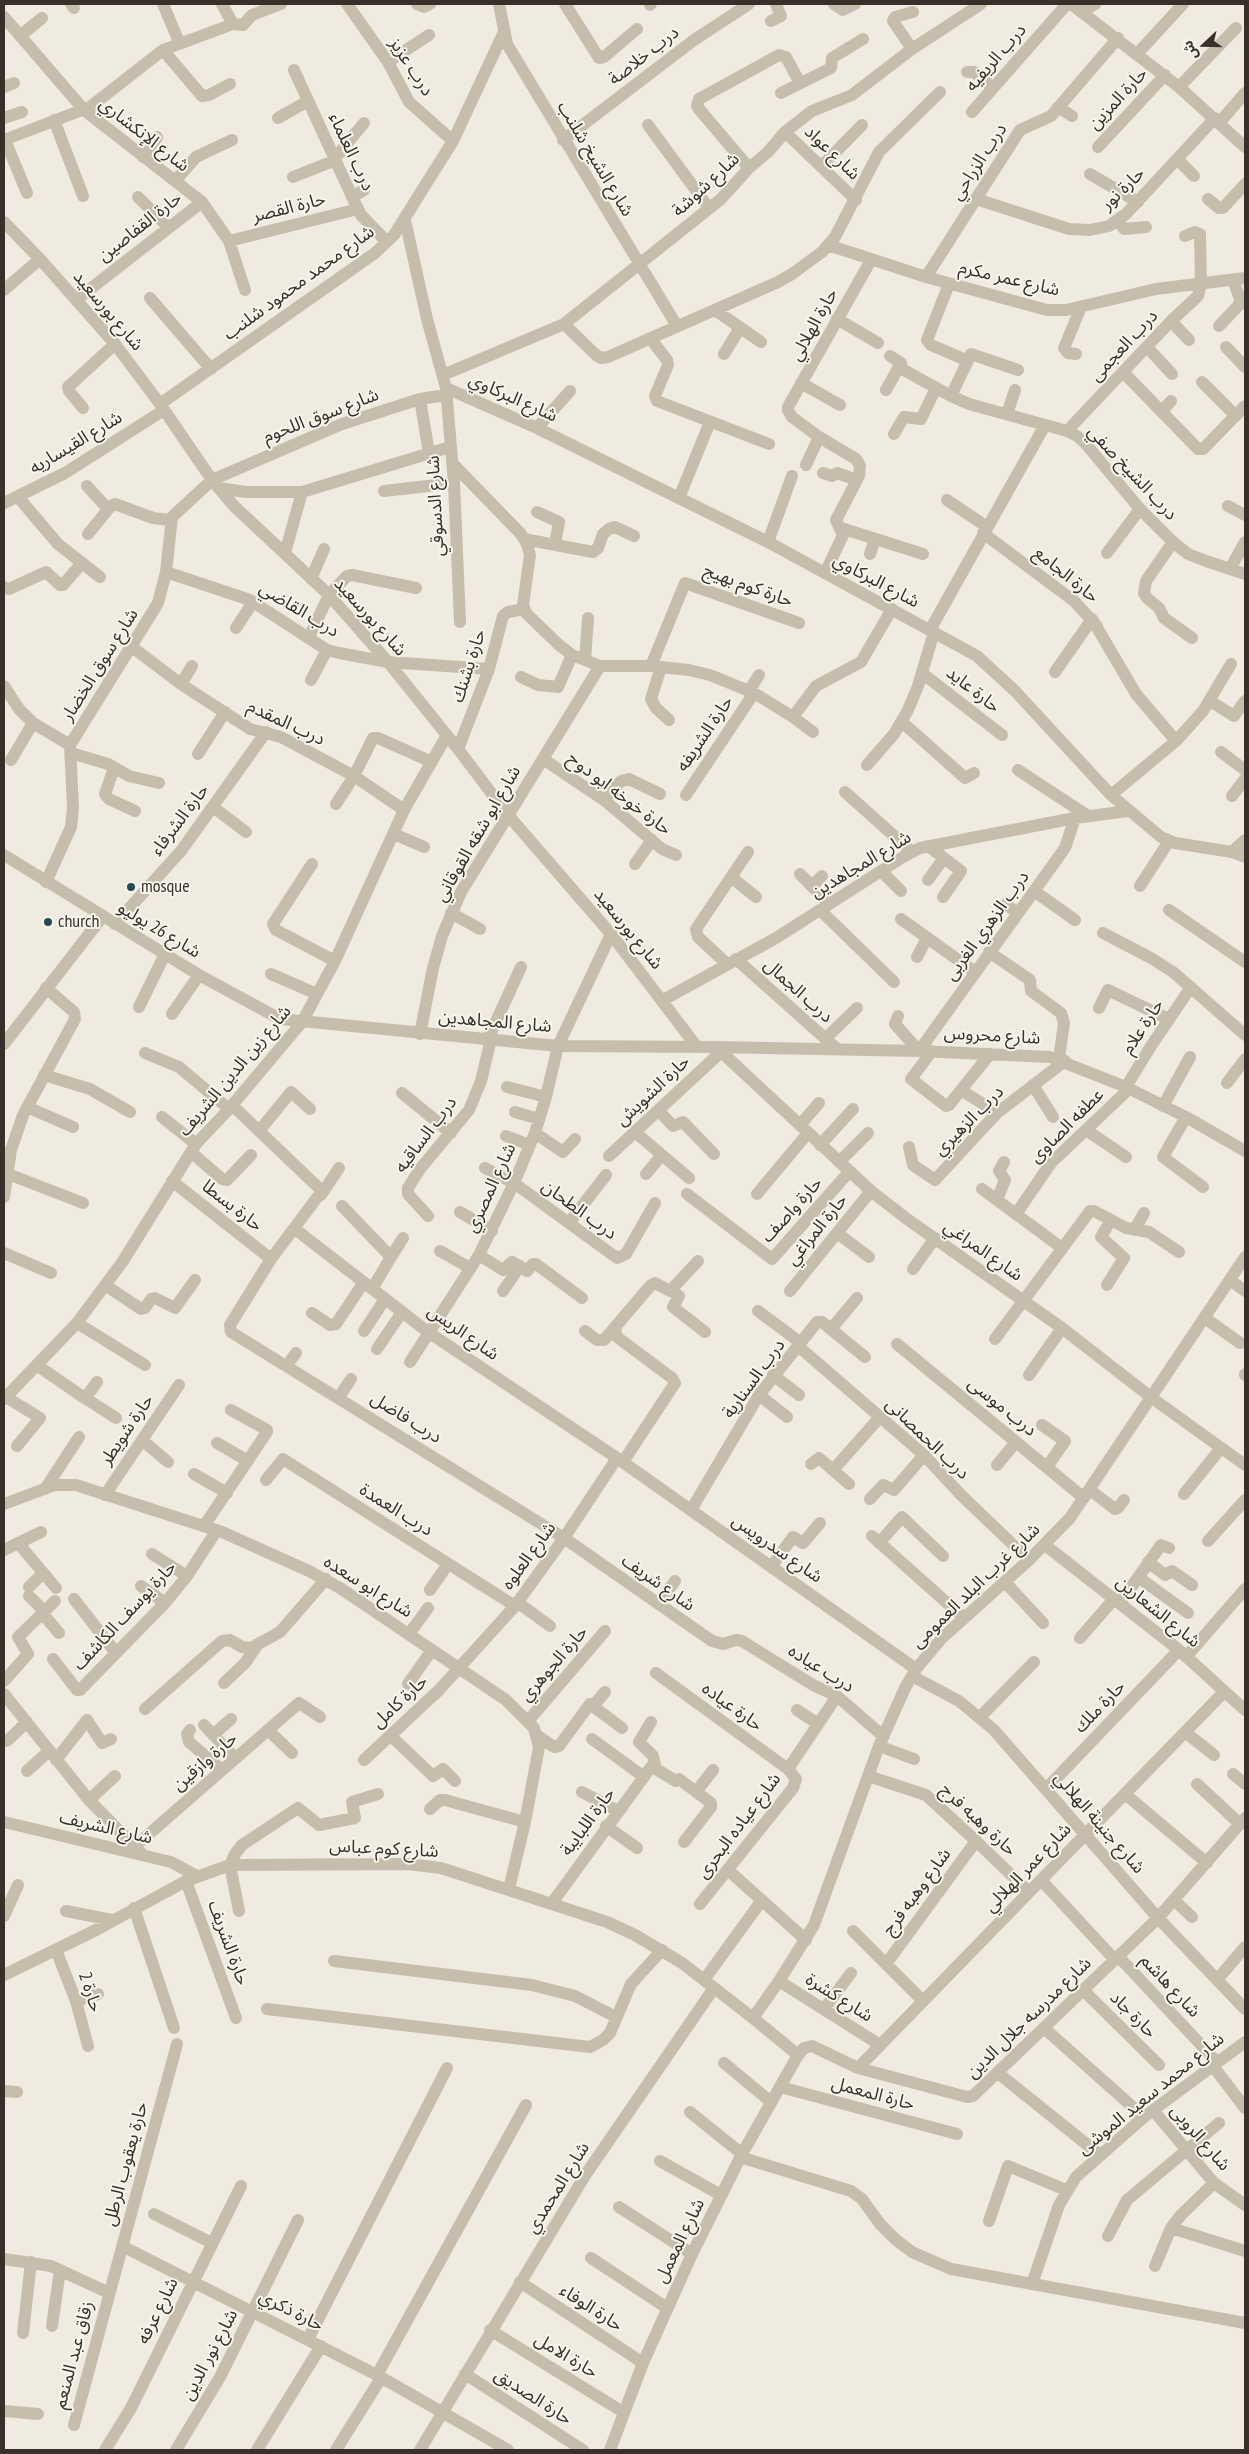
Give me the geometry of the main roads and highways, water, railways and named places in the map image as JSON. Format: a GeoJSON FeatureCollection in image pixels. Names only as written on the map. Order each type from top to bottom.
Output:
{"type":"FeatureCollection","features":[{"type":"Feature","properties":{"kind":"place","name":"mosque"},"geometry":{"type":"Point","coordinates":[131,887]}},
{"type":"Feature","properties":{"kind":"place","name":"church"},"geometry":{"type":"Point","coordinates":[48,922]}}]}
